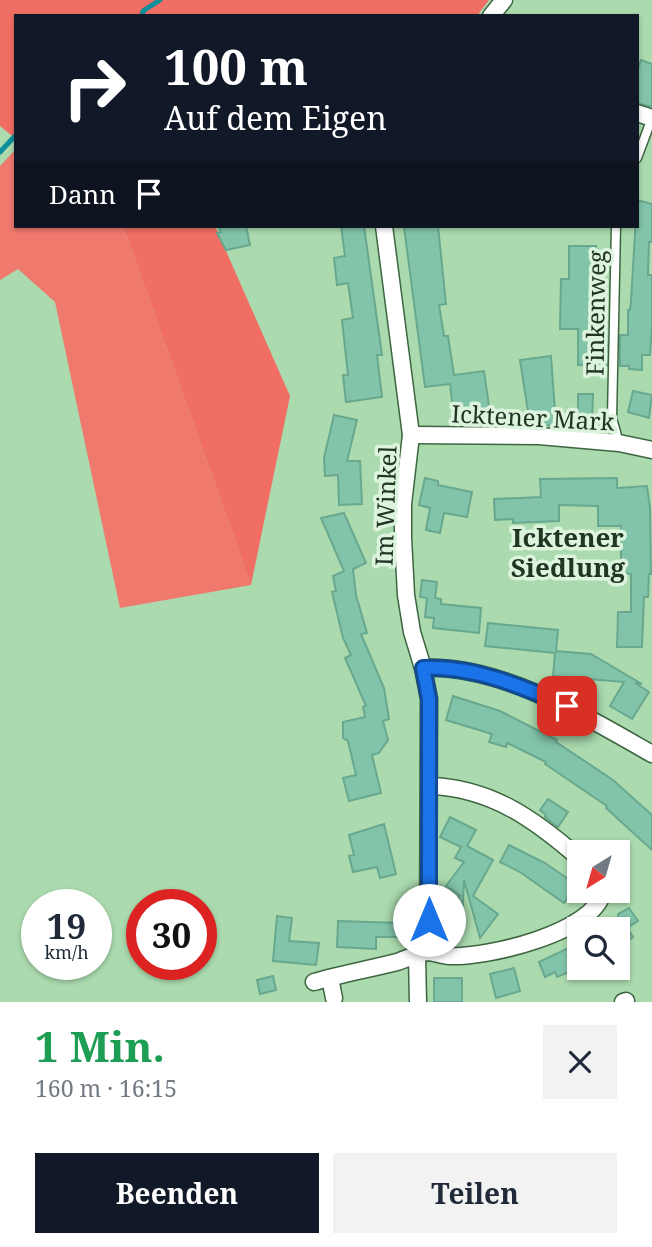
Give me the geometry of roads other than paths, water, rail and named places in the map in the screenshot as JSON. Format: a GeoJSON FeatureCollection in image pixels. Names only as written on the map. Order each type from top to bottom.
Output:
{"type":"FeatureCollection","features":[{"type":"Feature","properties":{"kind":"street"},"geometry":{"type":"LineString","coordinates":[[493,14],[504,0]]}},
{"type":"Feature","properties":{"kind":"street","name":"Im Winkel"},"geometry":{"type":"LineString","coordinates":[[384,228],[411,435],[402,538],[406,595],[429,699],[430,786],[418,1002]]}},
{"type":"Feature","properties":{"kind":"street","name":"Icktener Mark"},"geometry":{"type":"LineString","coordinates":[[411,435],[539,436],[619,443],[652,450]]}},
{"type":"Feature","properties":{"kind":"street"},"geometry":{"type":"LineString","coordinates":[[423,668],[460,670],[537,693],[567,706],[652,754]]}},
{"type":"Feature","properties":{"kind":"street"},"geometry":{"type":"LineString","coordinates":[[430,786],[459,788],[503,804],[538,823],[567,848]]}},
{"type":"Feature","properties":{"kind":"street"},"geometry":{"type":"LineString","coordinates":[[334,998],[322,980],[422,954],[473,954],[550,936],[574,925],[598,903]]}},
{"type":"Feature","properties":{"kind":"lane"},"geometry":{"type":"LineString","coordinates":[[639,153],[652,118]]}},
{"type":"Feature","properties":{"kind":"lane","name":"Finkenweg"},"geometry":{"type":"LineString","coordinates":[[616,228],[612,418],[619,443]]}},
{"type":"Feature","properties":{"kind":"waterway"},"geometry":{"type":"LineString","coordinates":[[142,14],[160,0]]}},
{"type":"Feature","properties":{"kind":"waterway"},"geometry":{"type":"LineString","coordinates":[[0,152],[14,137]]}},
{"type":"Feature","properties":{"kind":"district","name":"Icktener Siedlung"},"geometry":{"type":"Point","coordinates":[568,552]}}]}
